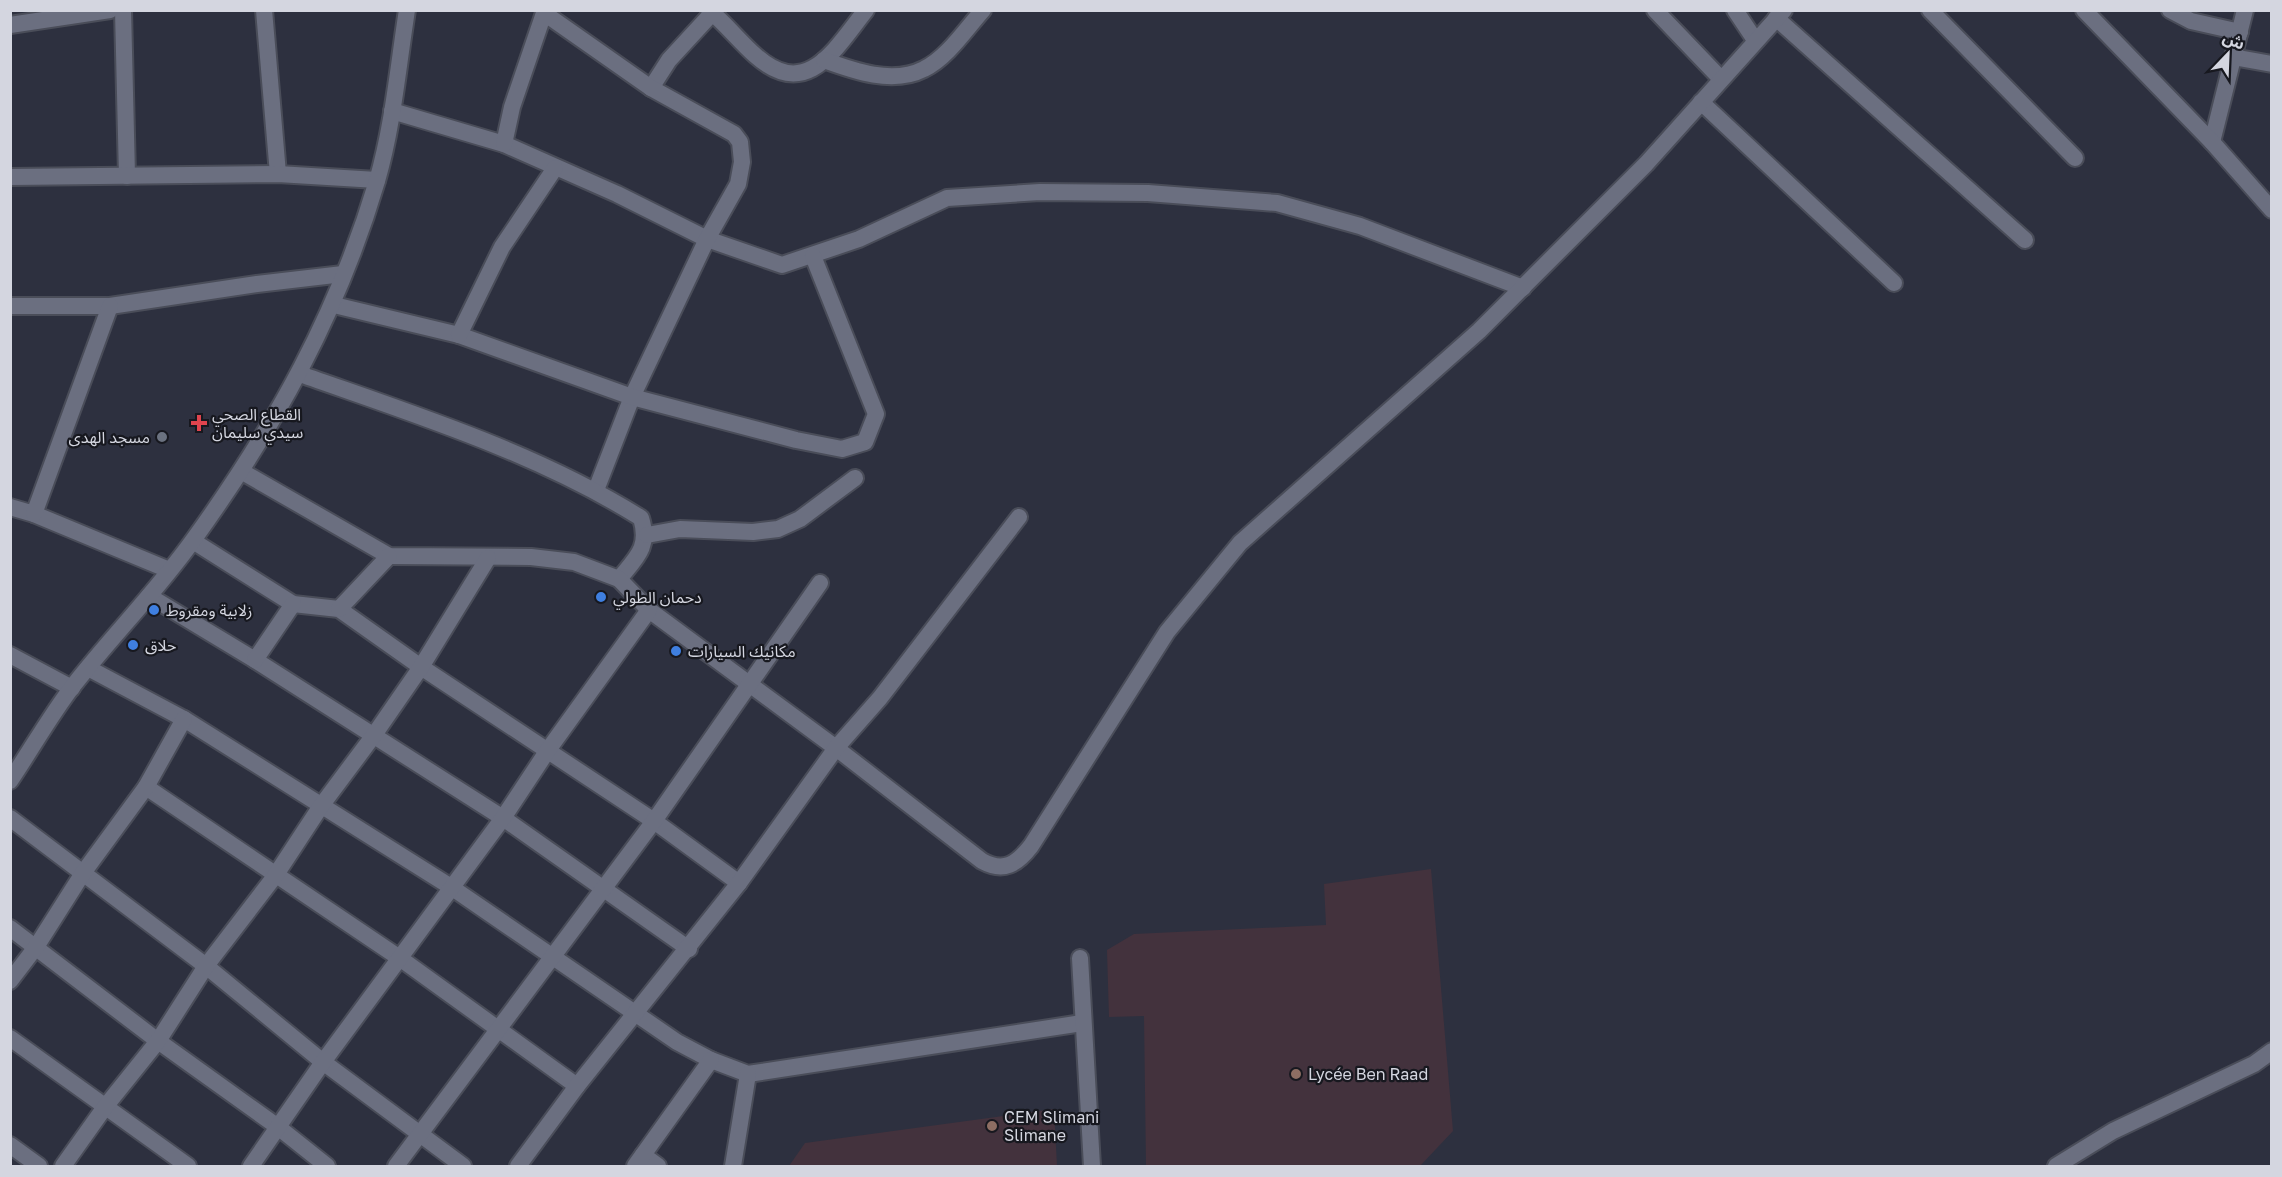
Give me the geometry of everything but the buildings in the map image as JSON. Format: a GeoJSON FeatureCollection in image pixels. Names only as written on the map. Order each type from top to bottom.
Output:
{"type":"FeatureCollection","features":[{"type":"Feature","properties":{"kind":"street"},"geometry":{"type":"LineString","coordinates":[[17,24],[37,10]]}},
{"type":"Feature","properties":{"kind":"street"},"geometry":{"type":"LineString","coordinates":[[17,24],[110,10]]}},
{"type":"Feature","properties":{"kind":"street"},"geometry":{"type":"LineString","coordinates":[[123,10],[127,176]]}},
{"type":"Feature","properties":{"kind":"street"},"geometry":{"type":"LineString","coordinates":[[264,10],[278,174]]}},
{"type":"Feature","properties":{"kind":"street"},"geometry":{"type":"LineString","coordinates":[[10,781],[72,688],[193,541],[242,471],[300,374],[334,305],[377,180],[392,111],[407,10]]}},
{"type":"Feature","properties":{"kind":"street"},"geometry":{"type":"LineString","coordinates":[[651,88],[669,60],[712,11],[758,58],[788,76],[804,75],[824,60],[866,10]]}},
{"type":"Feature","properties":{"kind":"street"},"geometry":{"type":"LineString","coordinates":[[824,60],[849,69],[885,75],[924,69],[941,56],[983,10]]}},
{"type":"Feature","properties":{"kind":"street"},"geometry":{"type":"LineString","coordinates":[[1655,10],[1721,79]]}},
{"type":"Feature","properties":{"kind":"street"},"geometry":{"type":"LineString","coordinates":[[1735,10],[1755,40]]}},
{"type":"Feature","properties":{"kind":"street"},"geometry":{"type":"LineString","coordinates":[[1930,10],[2075,158]]}},
{"type":"Feature","properties":{"kind":"street"},"geometry":{"type":"LineString","coordinates":[[2084,10],[2212,142],[2271,210]]}},
{"type":"Feature","properties":{"kind":"street"},"geometry":{"type":"LineString","coordinates":[[2170,10],[2191,21],[2240,32]]}},
{"type":"Feature","properties":{"kind":"street"},"geometry":{"type":"LineString","coordinates":[[2212,142],[2245,10]]}},
{"type":"Feature","properties":{"kind":"street"},"geometry":{"type":"LineString","coordinates":[[504,144],[512,107],[544,13],[651,88],[735,134],[740,142],[742,162],[738,184],[706,239],[632,397],[596,490]]}},
{"type":"Feature","properties":{"kind":"street"},"geometry":{"type":"LineString","coordinates":[[242,471],[389,556],[531,557],[574,562],[620,579],[649,610],[836,748],[982,861],[994,868],[1007,867],[1020,860],[1167,632],[1240,543],[1479,331],[1646,164],[1780,14],[2025,240]]}},
{"type":"Feature","properties":{"kind":"street"},"geometry":{"type":"LineString","coordinates":[[2233,57],[2271,64]]}},
{"type":"Feature","properties":{"kind":"street"},"geometry":{"type":"LineString","coordinates":[[1701,102],[1894,283]]}},
{"type":"Feature","properties":{"kind":"street"},"geometry":{"type":"LineString","coordinates":[[392,111],[504,144],[617,194],[706,239],[782,265],[859,239],[947,198],[1040,192],[1206,196],[1277,203],[1360,226],[1522,288]]}},
{"type":"Feature","properties":{"kind":"street"},"geometry":{"type":"LineString","coordinates":[[459,335],[502,247],[555,168]]}},
{"type":"Feature","properties":{"kind":"street"},"geometry":{"type":"LineString","coordinates":[[10,177],[278,174],[377,180]]}},
{"type":"Feature","properties":{"kind":"street"},"geometry":{"type":"LineString","coordinates":[[334,305],[459,335],[632,397],[795,440],[842,449],[865,442],[876,414],[813,256]]}},
{"type":"Feature","properties":{"kind":"street"},"geometry":{"type":"LineString","coordinates":[[10,306],[110,306],[343,274]]}},
{"type":"Feature","properties":{"kind":"street"},"geometry":{"type":"LineString","coordinates":[[34,514],[110,306]]}},
{"type":"Feature","properties":{"kind":"street"},"geometry":{"type":"LineString","coordinates":[[300,374],[443,425],[596,490],[641,518],[646,535],[640,554],[620,579]]}},
{"type":"Feature","properties":{"kind":"street"},"geometry":{"type":"LineString","coordinates":[[646,535],[680,530],[753,532],[778,529],[800,519],[855,478]]}},
{"type":"Feature","properties":{"kind":"street"},"geometry":{"type":"LineString","coordinates":[[12,511],[34,514],[170,570]]}},
{"type":"Feature","properties":{"kind":"street"},"geometry":{"type":"LineString","coordinates":[[518,1167],[634,1014],[689,949],[836,748],[880,698],[1019,517]]}},
{"type":"Feature","properties":{"kind":"street"},"geometry":{"type":"LineString","coordinates":[[193,541],[293,604],[339,609],[421,667],[654,820],[739,883]]}},
{"type":"Feature","properties":{"kind":"street"},"geometry":{"type":"LineString","coordinates":[[339,609],[389,556]]}},
{"type":"Feature","properties":{"kind":"street"},"geometry":{"type":"LineString","coordinates":[[63,1167],[105,1107],[158,1041],[206,966],[275,876],[321,806],[374,735],[421,667],[488,558]]}},
{"type":"Feature","properties":{"kind":"street"},"geometry":{"type":"LineString","coordinates":[[396,1167],[654,820],[820,583]]}},
{"type":"Feature","properties":{"kind":"street"},"geometry":{"type":"LineString","coordinates":[[149,596],[255,660],[503,818],[689,949]]}},
{"type":"Feature","properties":{"kind":"street"},"geometry":{"type":"LineString","coordinates":[[255,660],[293,604]]}},
{"type":"Feature","properties":{"kind":"street"},"geometry":{"type":"LineString","coordinates":[[251,1167],[323,1062],[503,818],[548,750],[649,610]]}},
{"type":"Feature","properties":{"kind":"street"},"geometry":{"type":"LineString","coordinates":[[10,655],[72,688]]}},
{"type":"Feature","properties":{"kind":"street"},"geometry":{"type":"LineString","coordinates":[[88,668],[184,719],[451,887],[634,1014],[711,1060],[748,1074],[1082,1023]]}},
{"type":"Feature","properties":{"kind":"street"},"geometry":{"type":"LineString","coordinates":[[10,981],[36,947],[83,873],[146,787],[184,719]]}},
{"type":"Feature","properties":{"kind":"street"},"geometry":{"type":"LineString","coordinates":[[146,787],[401,959],[578,1086]]}},
{"type":"Feature","properties":{"kind":"street"},"geometry":{"type":"LineString","coordinates":[[10,818],[206,966],[323,1062],[463,1167]]}},
{"type":"Feature","properties":{"kind":"street"},"geometry":{"type":"LineString","coordinates":[[10,928],[158,1041],[278,1126],[327,1167]]}},
{"type":"Feature","properties":{"kind":"street"},"geometry":{"type":"LineString","coordinates":[[1080,958],[1092,1167]]}},
{"type":"Feature","properties":{"kind":"street"},"geometry":{"type":"LineString","coordinates":[[10,1038],[188,1167]]}},
{"type":"Feature","properties":{"kind":"street"},"geometry":{"type":"LineString","coordinates":[[2056,1167],[2113,1131],[2254,1064],[2271,1051]]}},
{"type":"Feature","properties":{"kind":"street"},"geometry":{"type":"LineString","coordinates":[[658,1167],[639,1161],[711,1060]]}},
{"type":"Feature","properties":{"kind":"street"},"geometry":{"type":"LineString","coordinates":[[732,1167],[748,1074]]}},
{"type":"Feature","properties":{"kind":"street"},"geometry":{"type":"LineString","coordinates":[[10,1145],[39,1167]]}},
{"type":"Feature","properties":{"kind":"shaded area","name":"Lycée Ben Raad"},"geometry":{"type":"Polygon","coordinates":[[[1431,869],[1453,1131],[1420,1166],[1146,1166],[1144,1016],[1109,1017],[1107,950],[1134,934],[1326,925],[1324,884],[1431,869]]]}},
{"type":"Feature","properties":{"kind":"shaded area","name":"CEM Slimani Slimane"},"geometry":{"type":"Polygon","coordinates":[[[1054,1109],[1057,1166],[789,1166],[805,1143],[1054,1109]]]}},
{"type":"Feature","properties":{"kind":"place","name":"القطاع الصحي سيدي سليمان"},"geometry":{"type":"Point","coordinates":[199,423]}},
{"type":"Feature","properties":{"kind":"place","name":"مسجد الهدى"},"geometry":{"type":"Point","coordinates":[162,437]}},
{"type":"Feature","properties":{"kind":"place","name":"دحمان الطولي"},"geometry":{"type":"Point","coordinates":[601,597]}},
{"type":"Feature","properties":{"kind":"place","name":"زلابية ومقروط"},"geometry":{"type":"Point","coordinates":[154,610]}},
{"type":"Feature","properties":{"kind":"place","name":"حلاق"},"geometry":{"type":"Point","coordinates":[133,645]}},
{"type":"Feature","properties":{"kind":"place","name":"مكانيك السيارات"},"geometry":{"type":"Point","coordinates":[676,651]}},
{"type":"Feature","properties":{"kind":"place","name":"Lycée Ben Raad"},"geometry":{"type":"Point","coordinates":[1296,1074]}},
{"type":"Feature","properties":{"kind":"place","name":"CEM Slimani Slimane"},"geometry":{"type":"Point","coordinates":[992,1126]}}]}
